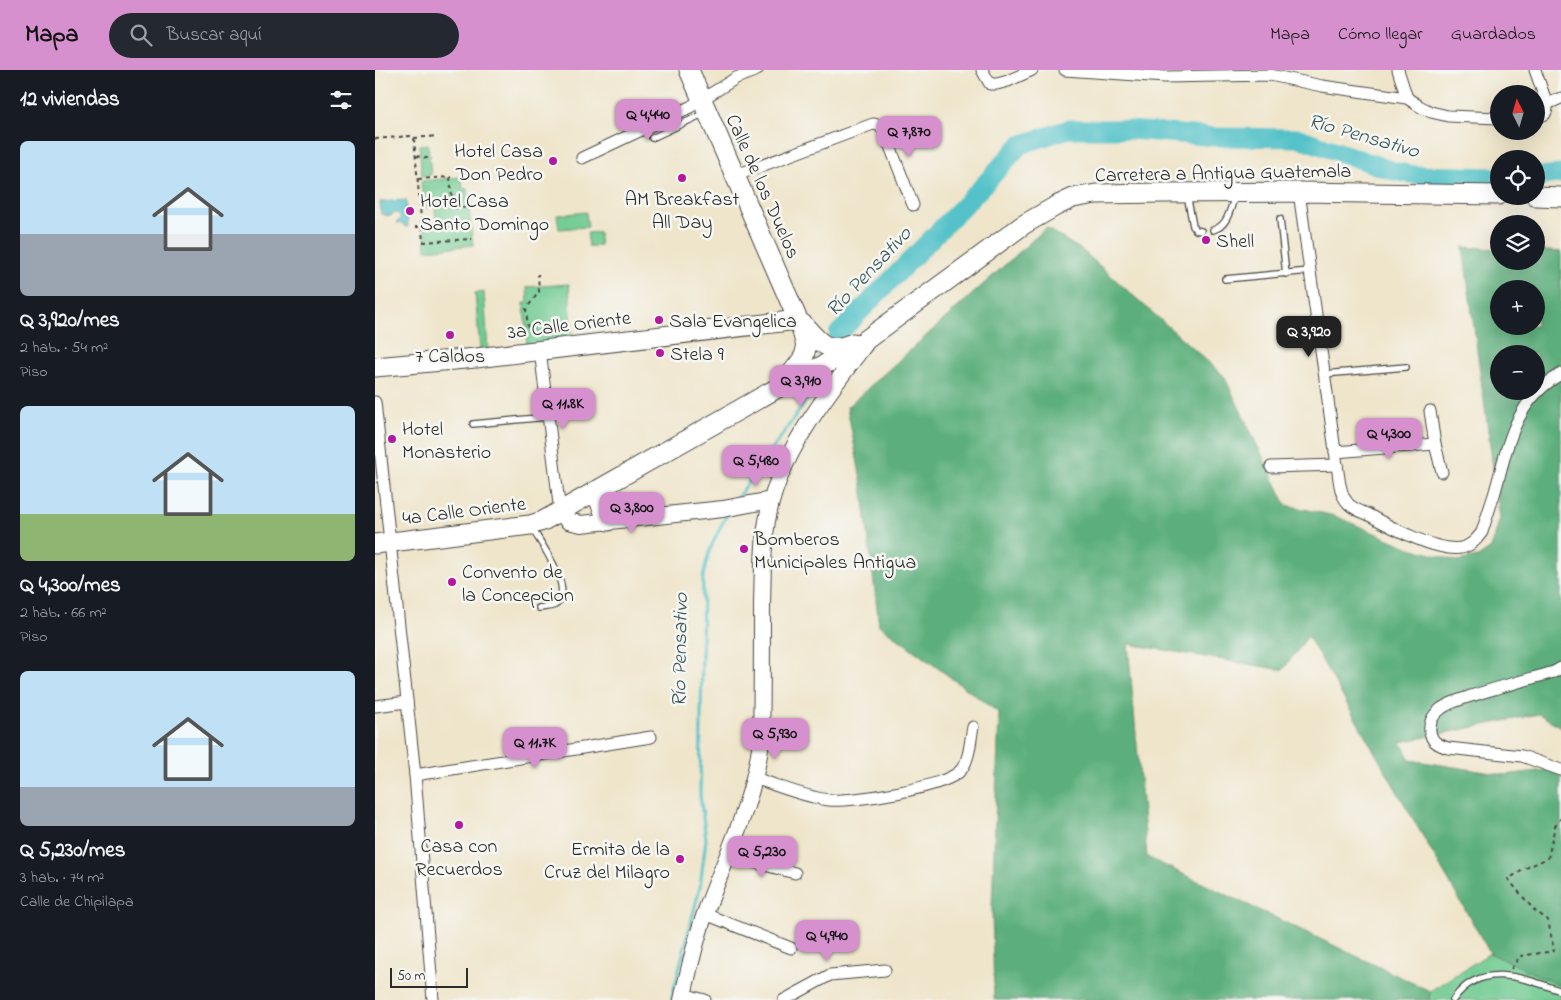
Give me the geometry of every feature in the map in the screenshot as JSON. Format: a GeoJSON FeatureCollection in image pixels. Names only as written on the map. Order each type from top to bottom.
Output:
{"type":"FeatureCollection","features":[{"type":"Feature","properties":{"kind":"main road","name":"Calle de los Duelos"},"geometry":{"type":"LineString","coordinates":[[689,70],[806,342],[805,356],[781,386]]}},
{"type":"Feature","properties":{"kind":"main road","name":"Carretera a Antigua Guatemala"},"geometry":{"type":"LineString","coordinates":[[871,336],[1015,230],[1073,198],[1096,194],[1187,192],[1490,195]]}},
{"type":"Feature","properties":{"kind":"main road"},"geometry":{"type":"LineString","coordinates":[[1545,196],[1561,197]]}},
{"type":"Feature","properties":{"kind":"main road","name":"Calle de los Duelos"},"geometry":{"type":"LineString","coordinates":[[798,320],[831,355]]}},
{"type":"Feature","properties":{"kind":"main road","name":"3a Calle Oriente"},"geometry":{"type":"LineString","coordinates":[[375,367],[798,320]]}},
{"type":"Feature","properties":{"kind":"main road"},"geometry":{"type":"LineString","coordinates":[[831,355],[871,336]]}},
{"type":"Feature","properties":{"kind":"main road"},"geometry":{"type":"LineString","coordinates":[[682,994],[705,914],[755,777],[761,741],[764,546],[771,500],[791,453],[829,393],[871,336]]}},
{"type":"Feature","properties":{"kind":"main road","name":"4a Calle Oriente"},"geometry":{"type":"LineString","coordinates":[[382,543],[530,525],[543,521],[781,386],[831,355]]}},
{"type":"Feature","properties":{"kind":"main road"},"geometry":{"type":"LineString","coordinates":[[595,491],[608,521]]}},
{"type":"Feature","properties":{"kind":"main road"},"geometry":{"type":"LineString","coordinates":[[560,512],[563,518],[574,523],[723,509],[771,500]]}},
{"type":"Feature","properties":{"kind":"street"},"geometry":{"type":"LineString","coordinates":[[582,158],[704,106],[711,92],[736,78],[757,70]]}},
{"type":"Feature","properties":{"kind":"street"},"geometry":{"type":"LineString","coordinates":[[982,70],[990,84],[997,84],[1032,70]]}},
{"type":"Feature","properties":{"kind":"street"},"geometry":{"type":"LineString","coordinates":[[1065,70],[1165,77],[1196,73],[1269,73],[1322,86],[1407,98],[1425,109],[1448,116],[1490,118]]}},
{"type":"Feature","properties":{"kind":"street"},"geometry":{"type":"LineString","coordinates":[[1398,70],[1407,98]]}},
{"type":"Feature","properties":{"kind":"street"},"geometry":{"type":"LineString","coordinates":[[1535,70],[1547,104],[1545,114]]}},
{"type":"Feature","properties":{"kind":"street"},"geometry":{"type":"LineString","coordinates":[[1547,104],[1561,98]]}},
{"type":"Feature","properties":{"kind":"street"},"geometry":{"type":"LineString","coordinates":[[734,176],[873,124],[884,122],[883,131],[913,204]]}},
{"type":"Feature","properties":{"kind":"street"},"geometry":{"type":"LineString","coordinates":[[1299,192],[1337,465],[1342,492],[1346,502],[1353,507],[1393,528],[1425,541],[1451,548],[1463,548],[1474,542],[1482,532],[1509,440],[1517,420],[1527,403],[1539,390],[1561,374]]}},
{"type":"Feature","properties":{"kind":"street"},"geometry":{"type":"LineString","coordinates":[[540,350],[560,512]]}},
{"type":"Feature","properties":{"kind":"street"},"geometry":{"type":"LineString","coordinates":[[375,402],[382,543],[407,702],[415,776],[433,1000]]}},
{"type":"Feature","properties":{"kind":"street"},"geometry":{"type":"LineString","coordinates":[[1430,411],[1442,472]]}},
{"type":"Feature","properties":{"kind":"street"},"geometry":{"type":"LineString","coordinates":[[1335,452],[1435,444]]}},
{"type":"Feature","properties":{"kind":"street"},"geometry":{"type":"LineString","coordinates":[[1271,468],[1337,465]]}},
{"type":"Feature","properties":{"kind":"street"},"geometry":{"type":"LineString","coordinates":[[1561,668],[1554,672],[1497,687],[1454,702],[1433,716],[1430,728],[1431,737],[1437,744],[1448,748],[1522,756],[1561,770]]}},
{"type":"Feature","properties":{"kind":"street"},"geometry":{"type":"LineString","coordinates":[[375,706],[407,702]]}},
{"type":"Feature","properties":{"kind":"street"},"geometry":{"type":"LineString","coordinates":[[755,777],[816,798],[840,801],[869,798],[919,788],[953,777],[959,772],[969,752],[973,727]]}},
{"type":"Feature","properties":{"kind":"street"},"geometry":{"type":"LineString","coordinates":[[415,776],[651,737]]}},
{"type":"Feature","properties":{"kind":"street"},"geometry":{"type":"LineString","coordinates":[[727,855],[795,873]]}},
{"type":"Feature","properties":{"kind":"street"},"geometry":{"type":"LineString","coordinates":[[705,914],[791,948]]}},
{"type":"Feature","properties":{"kind":"street"},"geometry":{"type":"LineString","coordinates":[[784,1000],[831,975],[885,970]]}},
{"type":"Feature","properties":{"kind":"street"},"geometry":{"type":"LineString","coordinates":[[682,994],[705,1000]]}},
{"type":"Feature","properties":{"kind":"lane"},"geometry":{"type":"LineString","coordinates":[[652,138],[704,106]]}},
{"type":"Feature","properties":{"kind":"lane"},"geometry":{"type":"LineString","coordinates":[[1187,192],[1193,226],[1196,230],[1201,231]]}},
{"type":"Feature","properties":{"kind":"lane"},"geometry":{"type":"LineString","coordinates":[[1213,230],[1221,226],[1226,220],[1237,192]]}},
{"type":"Feature","properties":{"kind":"lane"},"geometry":{"type":"LineString","coordinates":[[1280,219],[1286,274]]}},
{"type":"Feature","properties":{"kind":"lane"},"geometry":{"type":"LineString","coordinates":[[1225,279],[1310,271]]}},
{"type":"Feature","properties":{"kind":"lane"},"geometry":{"type":"LineString","coordinates":[[1324,374],[1407,367]]}},
{"type":"Feature","properties":{"kind":"lane"},"geometry":{"type":"LineString","coordinates":[[473,424],[548,417]]}},
{"type":"Feature","properties":{"kind":"lane"},"geometry":{"type":"LineString","coordinates":[[530,525],[554,562],[561,581],[560,600],[555,605],[539,608]]}},
{"type":"Feature","properties":{"kind":"lane"},"geometry":{"type":"LineString","coordinates":[[1453,1000],[1459,991],[1484,976],[1507,975],[1561,991]]}},
{"type":"Feature","properties":{"kind":"path"},"geometry":{"type":"LineString","coordinates":[[375,139],[439,136]]}},
{"type":"Feature","properties":{"kind":"path"},"geometry":{"type":"LineString","coordinates":[[414,138],[423,242],[472,239]]}},
{"type":"Feature","properties":{"kind":"path"},"geometry":{"type":"LineString","coordinates":[[416,156],[432,159]]}},
{"type":"Feature","properties":{"kind":"path"},"geometry":{"type":"LineString","coordinates":[[417,179],[451,176],[453,208],[469,207]]}},
{"type":"Feature","properties":{"kind":"path"},"geometry":{"type":"LineString","coordinates":[[415,227],[422,227]]}},
{"type":"Feature","properties":{"kind":"path"},"geometry":{"type":"LineString","coordinates":[[528,328],[526,309],[539,292],[538,274]]}},
{"type":"Feature","properties":{"kind":"path"},"geometry":{"type":"LineString","coordinates":[[1507,975],[1520,956],[1554,951],[1548,920],[1534,910],[1507,879],[1529,866],[1548,858],[1555,826],[1561,818]]}},
{"type":"Feature","properties":{"kind":"green space"},"geometry":{"type":"Polygon","coordinates":[[[428,144],[431,175],[422,176],[419,145],[428,144]]]}},
{"type":"Feature","properties":{"kind":"green space"},"geometry":{"type":"Polygon","coordinates":[[[461,177],[463,189],[467,189],[473,245],[426,250],[424,222],[436,221],[435,207],[423,207],[421,181],[461,177]]]}},
{"type":"Feature","properties":{"kind":"green space"},"geometry":{"type":"Polygon","coordinates":[[[586,212],[588,227],[559,229],[557,215],[586,212]]]}},
{"type":"Feature","properties":{"kind":"green space"},"geometry":{"type":"Polygon","coordinates":[[[1046,228],[1083,251],[1224,376],[1286,505],[1335,516],[1410,548],[1457,561],[1478,557],[1491,548],[1500,518],[1463,247],[1490,248],[1490,270],[1545,270],[1545,251],[1561,252],[1561,727],[1539,714],[1401,742],[1410,760],[1505,775],[1561,768],[1561,986],[1490,953],[1308,636],[1283,670],[1128,644],[1147,857],[1430,991],[1429,1000],[994,1000],[992,908],[999,713],[879,625],[862,485],[847,407],[1046,228]]]}},
{"type":"Feature","properties":{"kind":"green space"},"geometry":{"type":"Polygon","coordinates":[[[599,232],[600,245],[589,247],[587,233],[599,232]]]}},
{"type":"Feature","properties":{"kind":"green space"},"geometry":{"type":"Polygon","coordinates":[[[569,284],[573,343],[527,348],[524,303],[528,302],[527,287],[569,284]]]}},
{"type":"Feature","properties":{"kind":"green space"},"geometry":{"type":"Polygon","coordinates":[[[484,292],[488,350],[480,350],[475,293],[484,292]]]}},
{"type":"Feature","properties":{"kind":"green space"},"geometry":{"type":"Polygon","coordinates":[[[1490,953],[1561,986],[1561,1000],[1429,1000],[1430,991],[1490,953]]]}},
{"type":"Feature","properties":{"kind":"water"},"geometry":{"type":"Polygon","coordinates":[[[406,200],[408,227],[401,223],[398,224],[397,222],[401,218],[398,213],[394,213],[391,216],[381,214],[380,202],[406,200]]]}},
{"type":"Feature","properties":{"kind":"waterway","name":"Río Pensativo"},"geometry":{"type":"LineString","coordinates":[[838,334],[980,189],[1020,145],[1069,129],[1118,129],[1216,137],[1299,138],[1393,171],[1415,175],[1490,177]]}},
{"type":"Feature","properties":{"kind":"waterway","name":"Río Pensativo"},"geometry":{"type":"LineString","coordinates":[[1545,175],[1561,174]]}},
{"type":"Feature","properties":{"kind":"waterway","name":"Río Pensativo"},"geometry":{"type":"LineString","coordinates":[[835,342],[838,334]]}},
{"type":"Feature","properties":{"kind":"waterway","name":"Río Pensativo"},"geometry":{"type":"LineString","coordinates":[[735,501],[827,372]]}},
{"type":"Feature","properties":{"kind":"waterway","name":"Río Pensativo"},"geometry":{"type":"LineString","coordinates":[[671,1000],[700,887],[706,839],[700,795],[703,578],[713,544],[728,513]]}},
{"type":"Feature","properties":{"kind":"place","name":"Hotel Casa Don Pedro"},"geometry":{"type":"Point","coordinates":[553,161]}},
{"type":"Feature","properties":{"kind":"place","name":"AM Breakfast All Day"},"geometry":{"type":"Point","coordinates":[682,178]}},
{"type":"Feature","properties":{"kind":"place","name":"Hotel Casa Santo Domingo"},"geometry":{"type":"Point","coordinates":[410,211]}},
{"type":"Feature","properties":{"kind":"place","name":"Shell"},"geometry":{"type":"Point","coordinates":[1206,240]}},
{"type":"Feature","properties":{"kind":"place","name":"Sala Evangelica"},"geometry":{"type":"Point","coordinates":[659,320]}},
{"type":"Feature","properties":{"kind":"place","name":"7 Caldos"},"geometry":{"type":"Point","coordinates":[450,335]}},
{"type":"Feature","properties":{"kind":"place","name":"Stela 9"},"geometry":{"type":"Point","coordinates":[660,353]}},
{"type":"Feature","properties":{"kind":"place","name":"Hotel Monasterio"},"geometry":{"type":"Point","coordinates":[392,439]}},
{"type":"Feature","properties":{"kind":"place","name":"Bomberos Municipales Antigua"},"geometry":{"type":"Point","coordinates":[744,549]}},
{"type":"Feature","properties":{"kind":"place","name":"Convento de la Concepcion"},"geometry":{"type":"Point","coordinates":[452,582]}},
{"type":"Feature","properties":{"kind":"place","name":"Casa con Recuerdos"},"geometry":{"type":"Point","coordinates":[459,825]}},
{"type":"Feature","properties":{"kind":"place","name":"Ermita de la Cruz del Milagro"},"geometry":{"type":"Point","coordinates":[680,859]}}]}
